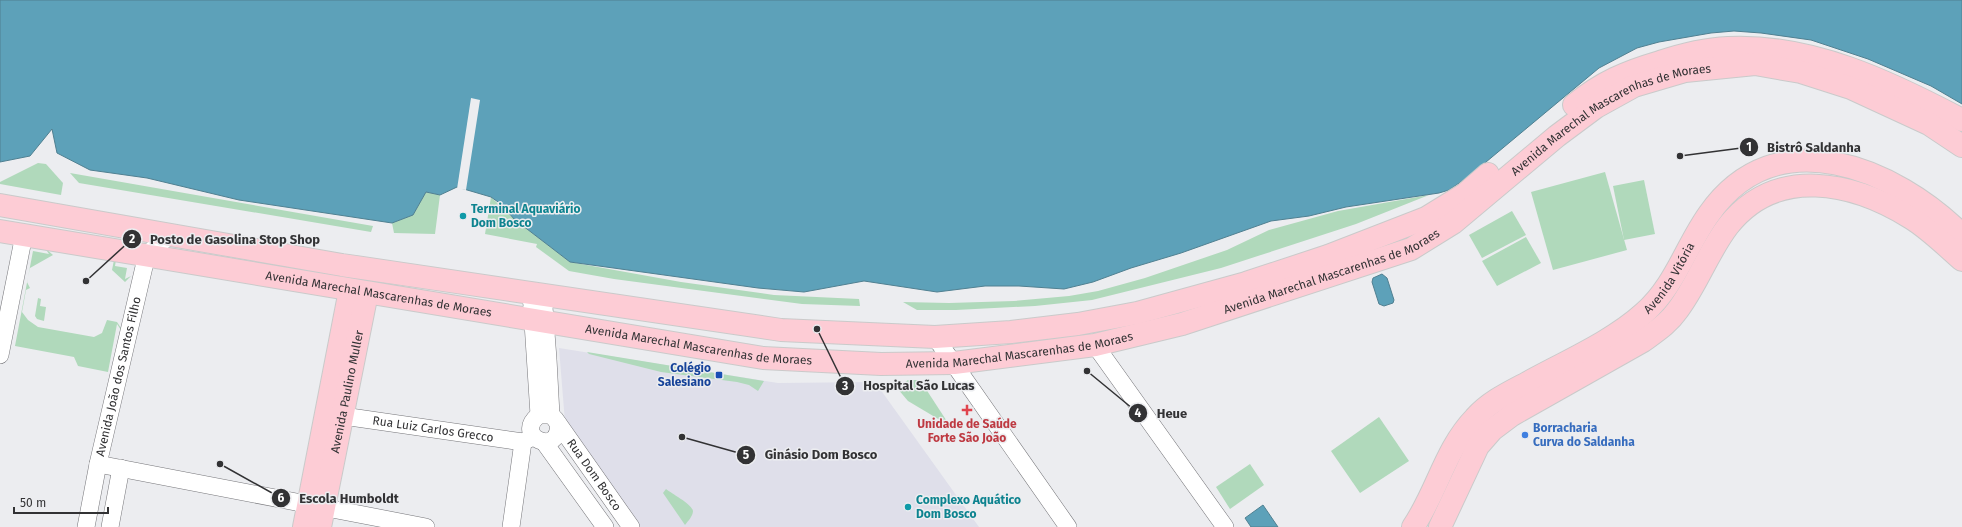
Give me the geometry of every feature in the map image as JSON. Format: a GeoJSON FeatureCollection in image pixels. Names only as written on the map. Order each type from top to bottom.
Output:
{"type":"FeatureCollection","features":[{"type":"Feature","properties":{"kind":"main road","name":"Avenida Marechal Mascarenhas de Moraes"},"geometry":{"type":"LineString","coordinates":[[0,205],[169,236],[342,265],[537,293],[632,309],[781,330],[935,337],[1011,332],[1078,324],[1137,313],[1246,283],[1328,256],[1426,218],[1465,194],[1586,95],[1624,73],[1683,55],[1727,48],[1786,51],[1832,62],[1906,90],[1962,120]]}},
{"type":"Feature","properties":{"kind":"main road","name":"Avenida Marechal Mascarenhas de Moraes"},"geometry":{"type":"LineString","coordinates":[[0,231],[147,254],[763,358],[882,364],[954,363],[1095,345],[1182,324],[1411,249],[1454,223],[1557,136],[1596,107],[1634,86],[1685,71],[1755,64],[1801,72],[1852,88],[1929,124],[1962,146]]}},
{"type":"Feature","properties":{"kind":"main road","name":"Avenida Vitória"},"geometry":{"type":"LineString","coordinates":[[1413,527],[1450,451],[1466,428],[1476,417],[1498,398],[1599,343],[1631,323],[1645,312],[1671,282],[1709,213],[1728,192],[1750,176],[1771,166],[1794,161],[1825,160],[1864,170],[1898,186],[1924,202],[1948,221],[1962,235]]}},
{"type":"Feature","properties":{"kind":"main road","name":"Avenida Vitória"},"geometry":{"type":"LineString","coordinates":[[1444,525],[1474,454],[1492,430],[1512,415],[1643,342],[1663,326],[1676,313],[1727,227],[1741,211],[1762,196],[1792,186],[1812,184],[1854,192],[1882,203],[1911,218],[1962,260]]}},
{"type":"Feature","properties":{"kind":"main road"},"geometry":{"type":"LineString","coordinates":[[342,265],[359,291]]}},
{"type":"Feature","properties":{"kind":"main road","name":"Avenida Paulino Muller"},"geometry":{"type":"LineString","coordinates":[[304,527],[318,513],[343,416],[359,291]]}},
{"type":"Feature","properties":{"kind":"main road","name":"Avenida Paulino Muller"},"geometry":{"type":"LineString","coordinates":[[318,513],[359,291]]}},
{"type":"Feature","properties":{"kind":"street"},"geometry":{"type":"LineString","coordinates":[[0,355],[24,235]]}},
{"type":"Feature","properties":{"kind":"street"},"geometry":{"type":"LineString","coordinates":[[147,254],[169,236]]}},
{"type":"Feature","properties":{"kind":"street","name":"Avenida João dos Santos Filho"},"geometry":{"type":"LineString","coordinates":[[86,527],[98,464],[147,254]]}},
{"type":"Feature","properties":{"kind":"street"},"geometry":{"type":"LineString","coordinates":[[534,440],[551,441],[559,430],[549,418],[538,321],[537,293]]}},
{"type":"Feature","properties":{"kind":"street"},"geometry":{"type":"LineString","coordinates":[[935,337],[1068,527]]}},
{"type":"Feature","properties":{"kind":"street"},"geometry":{"type":"LineString","coordinates":[[1095,345],[1225,527]]}},
{"type":"Feature","properties":{"kind":"street","name":"Rua Luiz Carlos Grecco"},"geometry":{"type":"LineString","coordinates":[[343,416],[534,440]]}},
{"type":"Feature","properties":{"kind":"street"},"geometry":{"type":"LineString","coordinates":[[511,527],[534,440],[530,431],[531,424],[549,418]]}},
{"type":"Feature","properties":{"kind":"street","name":"Rua Dom Bosco"},"geometry":{"type":"LineString","coordinates":[[549,418],[631,527]]}},
{"type":"Feature","properties":{"kind":"street","name":"Rua Dom Bosco"},"geometry":{"type":"LineString","coordinates":[[534,440],[605,527]]}},
{"type":"Feature","properties":{"kind":"street"},"geometry":{"type":"LineString","coordinates":[[98,464],[318,513],[426,527]]}},
{"type":"Feature","properties":{"kind":"street","name":"Avenida João dos Santos Filho"},"geometry":{"type":"LineString","coordinates":[[110,527],[121,468]]}},
{"type":"Feature","properties":{"kind":"shaded area"},"geometry":{"type":"Polygon","coordinates":[[[559,348],[778,383],[875,382],[979,527],[640,527],[565,422],[559,348]]]}},
{"type":"Feature","properties":{"kind":"green space"},"geometry":{"type":"Polygon","coordinates":[[[38,163],[46,164],[63,183],[61,195],[0,184],[0,182],[38,163]]]}},
{"type":"Feature","properties":{"kind":"green space"},"geometry":{"type":"Polygon","coordinates":[[[1605,172],[1627,250],[1553,270],[1531,192],[1605,172]]]}},
{"type":"Feature","properties":{"kind":"green space"},"geometry":{"type":"Polygon","coordinates":[[[70,173],[373,226],[371,232],[79,183],[70,173]]]}},
{"type":"Feature","properties":{"kind":"green space"},"geometry":{"type":"Polygon","coordinates":[[[1644,180],[1655,234],[1624,240],[1613,186],[1644,180]]]}},
{"type":"Feature","properties":{"kind":"green space"},"geometry":{"type":"Polygon","coordinates":[[[426,192],[440,195],[435,234],[394,233],[392,223],[413,215],[426,192]]]}},
{"type":"Feature","properties":{"kind":"green space"},"geometry":{"type":"Polygon","coordinates":[[[1429,195],[1356,224],[1221,268],[1092,300],[1035,306],[956,310],[917,310],[903,302],[949,303],[1014,301],[1069,296],[1098,291],[1145,278],[1227,250],[1269,230],[1338,211],[1429,195]]]}},
{"type":"Feature","properties":{"kind":"green space"},"geometry":{"type":"Polygon","coordinates":[[[491,197],[514,219],[570,262],[681,282],[774,295],[859,299],[860,306],[802,304],[614,279],[569,271],[536,247],[537,244],[485,234],[491,197]]]}},
{"type":"Feature","properties":{"kind":"green space"},"geometry":{"type":"Polygon","coordinates":[[[1512,211],[1526,235],[1482,258],[1469,235],[1512,211]]]}},
{"type":"Feature","properties":{"kind":"green space"},"geometry":{"type":"Polygon","coordinates":[[[1526,237],[1541,263],[1497,286],[1482,261],[1526,237]]]}},
{"type":"Feature","properties":{"kind":"green space"},"geometry":{"type":"Polygon","coordinates":[[[45,248],[53,255],[30,268],[28,277],[33,251],[49,254],[45,248]]]}},
{"type":"Feature","properties":{"kind":"green space"},"geometry":{"type":"Polygon","coordinates":[[[114,260],[116,260],[115,266],[127,268],[125,279],[131,276],[125,282],[112,270],[114,260]]]}},
{"type":"Feature","properties":{"kind":"green space"},"geometry":{"type":"Polygon","coordinates":[[[27,282],[30,288],[26,290],[22,312],[28,320],[38,327],[94,337],[102,333],[107,320],[117,322],[121,330],[117,324],[108,372],[78,366],[74,357],[15,346],[27,282]]]}},
{"type":"Feature","properties":{"kind":"green space"},"geometry":{"type":"Polygon","coordinates":[[[38,298],[41,299],[40,306],[46,307],[44,321],[37,319],[35,316],[38,298]]]}},
{"type":"Feature","properties":{"kind":"green space"},"geometry":{"type":"Polygon","coordinates":[[[587,352],[764,381],[758,391],[749,385],[737,382],[661,372],[589,354],[587,352]]]}},
{"type":"Feature","properties":{"kind":"green space"},"geometry":{"type":"Polygon","coordinates":[[[908,380],[917,380],[922,383],[950,426],[908,401],[897,388],[908,380]]]}},
{"type":"Feature","properties":{"kind":"green space"},"geometry":{"type":"Polygon","coordinates":[[[1379,417],[1409,461],[1360,493],[1331,451],[1379,417]]]}},
{"type":"Feature","properties":{"kind":"green space"},"geometry":{"type":"Polygon","coordinates":[[[1250,464],[1264,485],[1230,509],[1216,487],[1250,464]]]}},
{"type":"Feature","properties":{"kind":"green space"},"geometry":{"type":"Polygon","coordinates":[[[666,489],[686,502],[692,508],[692,515],[685,525],[663,493],[666,489]]]}},
{"type":"Feature","properties":{"kind":"water"},"geometry":{"type":"Polygon","coordinates":[[[0,0],[1962,0],[1962,104],[1931,86],[1868,59],[1811,40],[1734,31],[1711,33],[1659,42],[1637,48],[1599,68],[1468,177],[1449,190],[1439,193],[1346,207],[1309,216],[1271,221],[1093,282],[1064,289],[1019,286],[985,286],[937,292],[864,281],[804,292],[758,288],[570,262],[514,219],[501,204],[491,197],[457,187],[440,195],[426,192],[413,215],[392,223],[239,200],[147,178],[90,170],[57,153],[52,129],[30,156],[0,162],[0,0]]]}},
{"type":"Feature","properties":{"kind":"water"},"geometry":{"type":"Polygon","coordinates":[[[1382,274],[1387,278],[1394,300],[1393,303],[1384,306],[1379,304],[1372,282],[1373,278],[1382,274]]]}},
{"type":"Feature","properties":{"kind":"water"},"geometry":{"type":"Polygon","coordinates":[[[1263,505],[1278,527],[1251,527],[1245,518],[1263,505]]]}},
{"type":"Feature","properties":{"kind":"pier"},"geometry":{"type":"Polygon","coordinates":[[[471,98],[480,100],[466,190],[457,189],[471,98]]]}},
{"type":"Feature","properties":{"kind":"place","name":"Bistrô Saldanha"},"geometry":{"type":"Point","coordinates":[1680,156]}},
{"type":"Feature","properties":{"kind":"place","name":"Terminal Aquaviário Dom Bosco"},"geometry":{"type":"Point","coordinates":[463,216]}},
{"type":"Feature","properties":{"kind":"place","name":"Posto de Gasolina Stop Shop"},"geometry":{"type":"Point","coordinates":[86,281]}},
{"type":"Feature","properties":{"kind":"place","name":"Hospital São Lucas"},"geometry":{"type":"Point","coordinates":[817,329]}},
{"type":"Feature","properties":{"kind":"place","name":"Heue"},"geometry":{"type":"Point","coordinates":[1087,371]}},
{"type":"Feature","properties":{"kind":"place","name":"Colégio Salesiano"},"geometry":{"type":"Point","coordinates":[719,375]}},
{"type":"Feature","properties":{"kind":"place","name":"Unidade de Saúde Forte São João"},"geometry":{"type":"Point","coordinates":[967,410]}},
{"type":"Feature","properties":{"kind":"place","name":"Borracharia Curva do Saldanha"},"geometry":{"type":"Point","coordinates":[1525,435]}},
{"type":"Feature","properties":{"kind":"place","name":"Ginásio Dom Bosco"},"geometry":{"type":"Point","coordinates":[682,437]}},
{"type":"Feature","properties":{"kind":"place","name":"Escola Humboldt"},"geometry":{"type":"Point","coordinates":[220,464]}},
{"type":"Feature","properties":{"kind":"place","name":"Complexo Aquático Dom Bosco"},"geometry":{"type":"Point","coordinates":[908,507]}}]}
